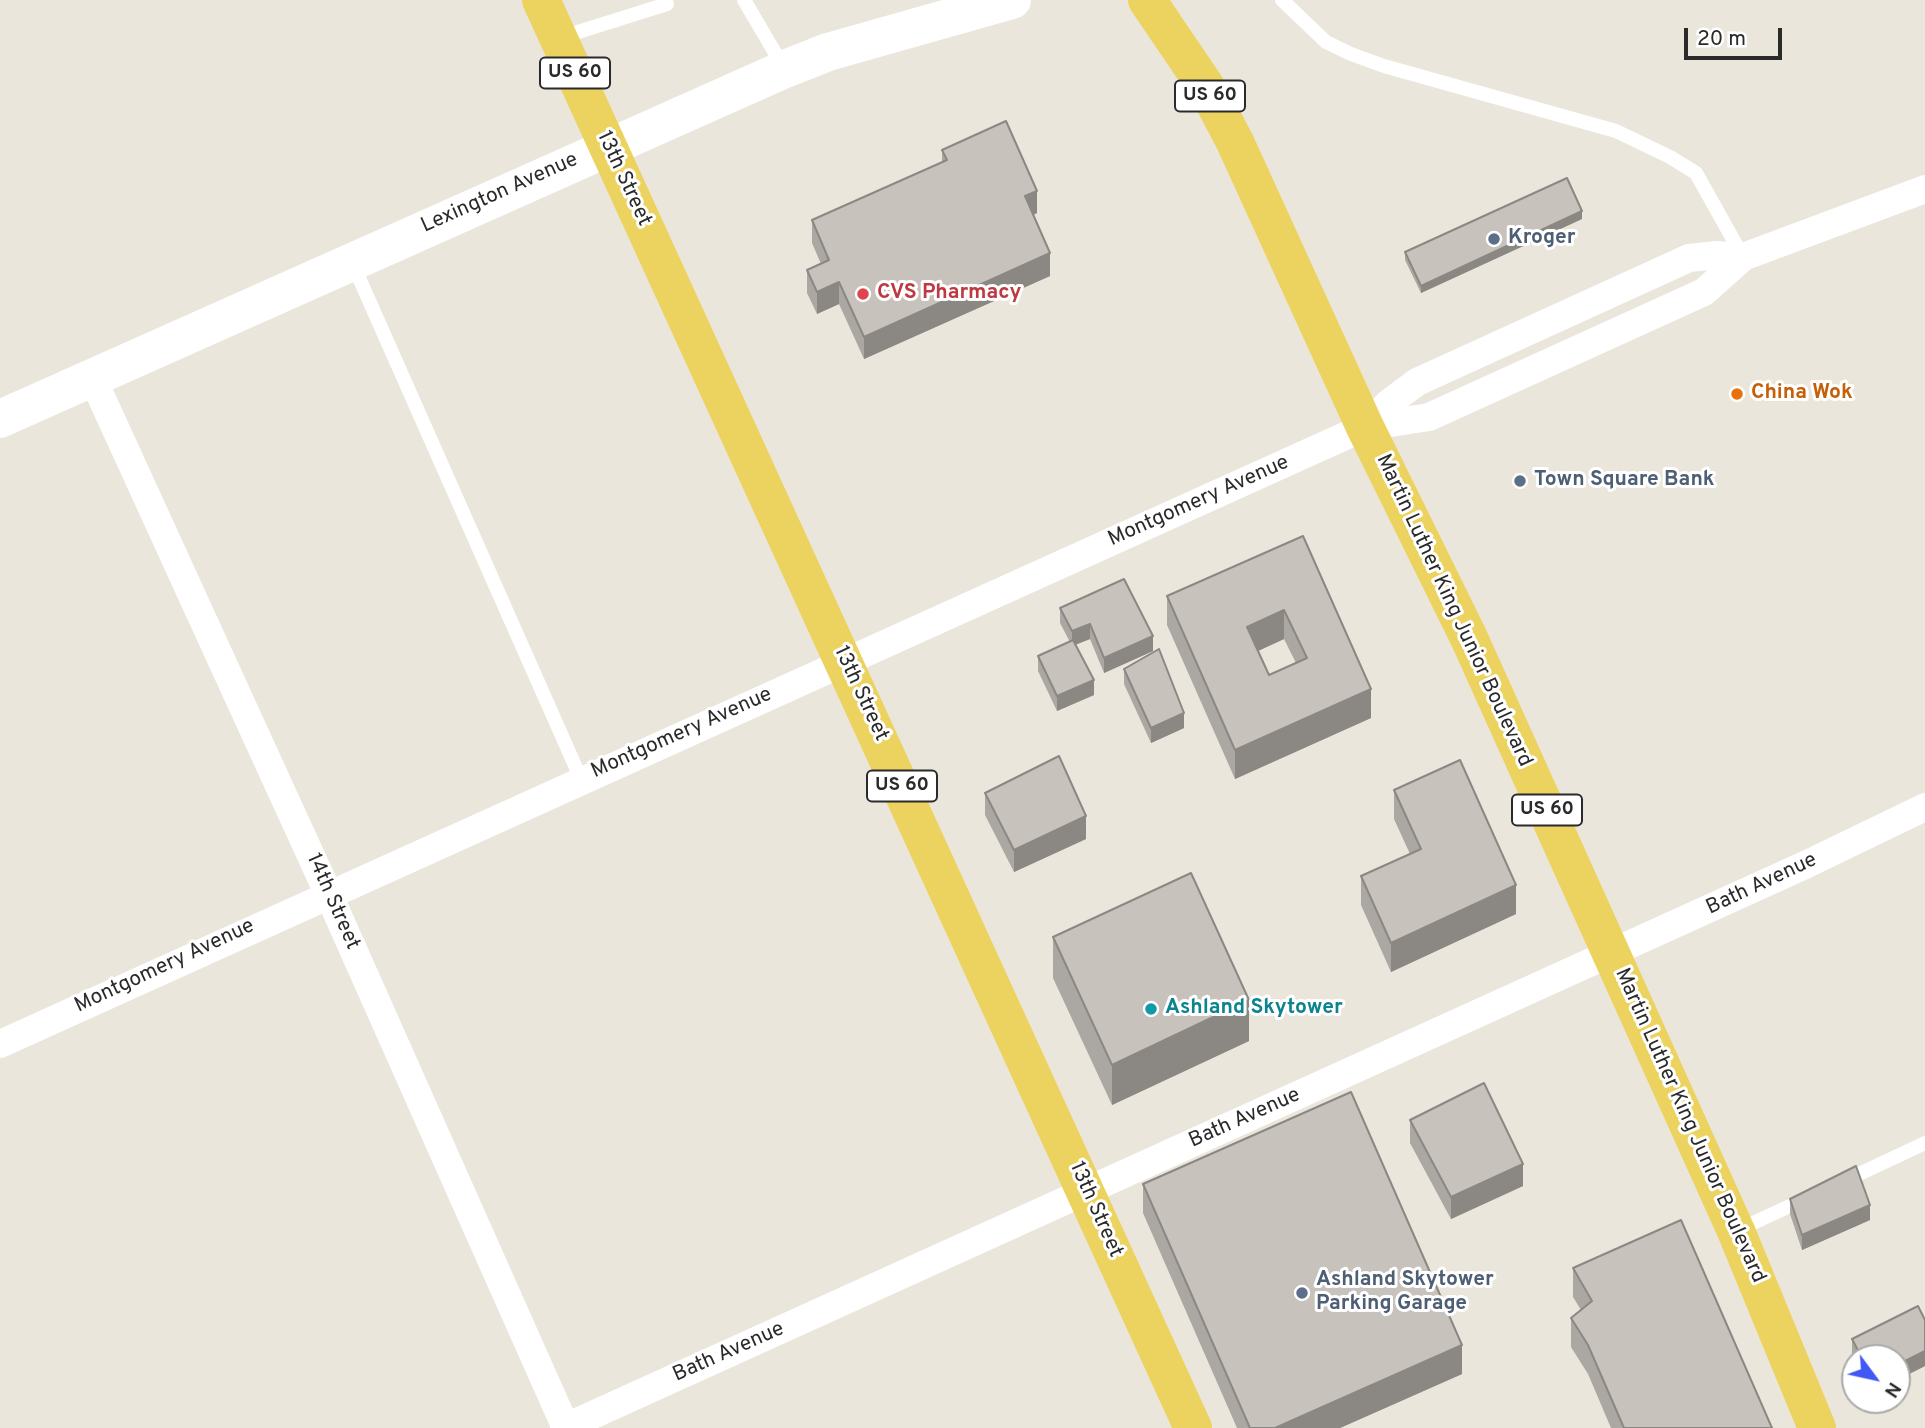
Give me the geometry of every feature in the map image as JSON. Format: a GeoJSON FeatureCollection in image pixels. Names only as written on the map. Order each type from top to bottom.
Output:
{"type":"FeatureCollection","features":[{"type":"Feature","properties":{"kind":"main road","name":"13th Street"},"geometry":{"type":"LineString","coordinates":[[541,0],[1193,1428]]}},
{"type":"Feature","properties":{"kind":"main road","name":"Martin Luther King Junior Boulevard"},"geometry":{"type":"LineString","coordinates":[[1147,0],[1206,87],[1235,142],[1366,427],[1469,638],[1736,1231],[1817,1428]]}},
{"type":"Feature","properties":{"kind":"street","name":"Lexington Avenue"},"geometry":{"type":"LineString","coordinates":[[0,419],[351,260],[785,69],[839,49],[1012,0]]}},
{"type":"Feature","properties":{"kind":"street","name":"Montgomery Avenue"},"geometry":{"type":"LineString","coordinates":[[0,1044],[580,779],[1366,427],[1429,417],[1703,292],[1743,257],[1925,189]]}},
{"type":"Feature","properties":{"kind":"street","name":"Montgomery Avenue"},"geometry":{"type":"LineString","coordinates":[[1366,427],[1389,403],[1417,382],[1689,258],[1717,255],[1743,257]]}},
{"type":"Feature","properties":{"kind":"street","name":"14th Street"},"geometry":{"type":"LineString","coordinates":[[92,377],[328,893],[565,1428]]}},
{"type":"Feature","properties":{"kind":"street","name":"Bath Avenue"},"geometry":{"type":"LineString","coordinates":[[565,1428],[1613,953],[1925,807]]}},
{"type":"Feature","properties":{"kind":"lane"},"geometry":{"type":"LineString","coordinates":[[744,0],[785,69]]}},
{"type":"Feature","properties":{"kind":"lane"},"geometry":{"type":"LineString","coordinates":[[1282,0],[1305,25],[1326,42],[1351,54],[1392,69],[1616,131],[1679,162],[1696,173],[1743,257]]}},
{"type":"Feature","properties":{"kind":"lane"},"geometry":{"type":"LineString","coordinates":[[559,38],[670,1]]}},
{"type":"Feature","properties":{"kind":"lane"},"geometry":{"type":"LineString","coordinates":[[351,260],[580,779]]}},
{"type":"Feature","properties":{"kind":"lane"},"geometry":{"type":"LineString","coordinates":[[1736,1231],[1925,1143]]}},
{"type":"Feature","properties":{"kind":"building","name":"CVS Pharmacy"},"geometry":{"type":"Polygon","coordinates":[[[1006,121],[1037,191],[1025,196],[1050,253],[864,337],[839,282],[817,292],[807,270],[829,260],[812,220],[947,160],[942,150],[1006,121]]]}},
{"type":"Feature","properties":{"kind":"building","name":"Kroger"},"geometry":{"type":"Polygon","coordinates":[[[1567,178],[1582,211],[1421,286],[1405,252],[1567,178]]]}},
{"type":"Feature","properties":{"kind":"building"},"geometry":{"type":"Polygon","coordinates":[[[1303,536],[1371,689],[1235,750],[1167,596],[1303,536]],[[1284,610],[1247,627],[1269,675],[1307,658],[1284,610]]]}},
{"type":"Feature","properties":{"kind":"building"},"geometry":{"type":"Polygon","coordinates":[[[1124,579],[1153,636],[1104,658],[1090,624],[1072,631],[1060,608],[1124,579]]]}},
{"type":"Feature","properties":{"kind":"building"},"geometry":{"type":"Polygon","coordinates":[[[1073,640],[1094,680],[1057,696],[1038,656],[1073,640]]]}},
{"type":"Feature","properties":{"kind":"building"},"geometry":{"type":"Polygon","coordinates":[[[1159,649],[1184,713],[1151,728],[1124,669],[1159,649]]]}},
{"type":"Feature","properties":{"kind":"building"},"geometry":{"type":"Polygon","coordinates":[[[1059,756],[1086,816],[1014,850],[985,793],[1059,756]]]}},
{"type":"Feature","properties":{"kind":"building"},"geometry":{"type":"Polygon","coordinates":[[[1460,760],[1516,885],[1391,943],[1361,876],[1421,849],[1394,790],[1460,760]]]}},
{"type":"Feature","properties":{"kind":"building","name":"Ashland Skytower"},"geometry":{"type":"Polygon","coordinates":[[[1191,873],[1249,1000],[1112,1065],[1053,937],[1191,873]]]}},
{"type":"Feature","properties":{"kind":"building"},"geometry":{"type":"Polygon","coordinates":[[[1484,1083],[1523,1164],[1451,1197],[1410,1120],[1484,1083]]]}},
{"type":"Feature","properties":{"kind":"building","name":"Ashland Skytower Parking Garage"},"geometry":{"type":"Polygon","coordinates":[[[1351,1092],[1462,1345],[1275,1428],[1250,1428],[1143,1184],[1351,1092]]]}},
{"type":"Feature","properties":{"kind":"building"},"geometry":{"type":"Polygon","coordinates":[[[1856,1166],[1870,1205],[1802,1235],[1790,1199],[1856,1166]]]}},
{"type":"Feature","properties":{"kind":"building"},"geometry":{"type":"Polygon","coordinates":[[[1681,1220],[1772,1428],[1624,1428],[1588,1345],[1571,1318],[1592,1301],[1573,1268],[1681,1220]]]}},
{"type":"Feature","properties":{"kind":"building"},"geometry":{"type":"Polygon","coordinates":[[[1918,1306],[1925,1320],[1925,1351],[1911,1358],[1911,1344],[1855,1344],[1852,1339],[1918,1306]]]}},
{"type":"Feature","properties":{"kind":"place","name":"Kroger"},"geometry":{"type":"Point","coordinates":[1494,239]}},
{"type":"Feature","properties":{"kind":"place","name":"CVS Pharmacy"},"geometry":{"type":"Point","coordinates":[863,294]}},
{"type":"Feature","properties":{"kind":"place","name":"China Wok"},"geometry":{"type":"Point","coordinates":[1737,394]}},
{"type":"Feature","properties":{"kind":"place","name":"Town Square Bank"},"geometry":{"type":"Point","coordinates":[1520,481]}},
{"type":"Feature","properties":{"kind":"place","name":"Ashland Skytower"},"geometry":{"type":"Point","coordinates":[1151,1009]}},
{"type":"Feature","properties":{"kind":"place","name":"Ashland Skytower Parking Garage"},"geometry":{"type":"Point","coordinates":[1302,1293]}}]}
